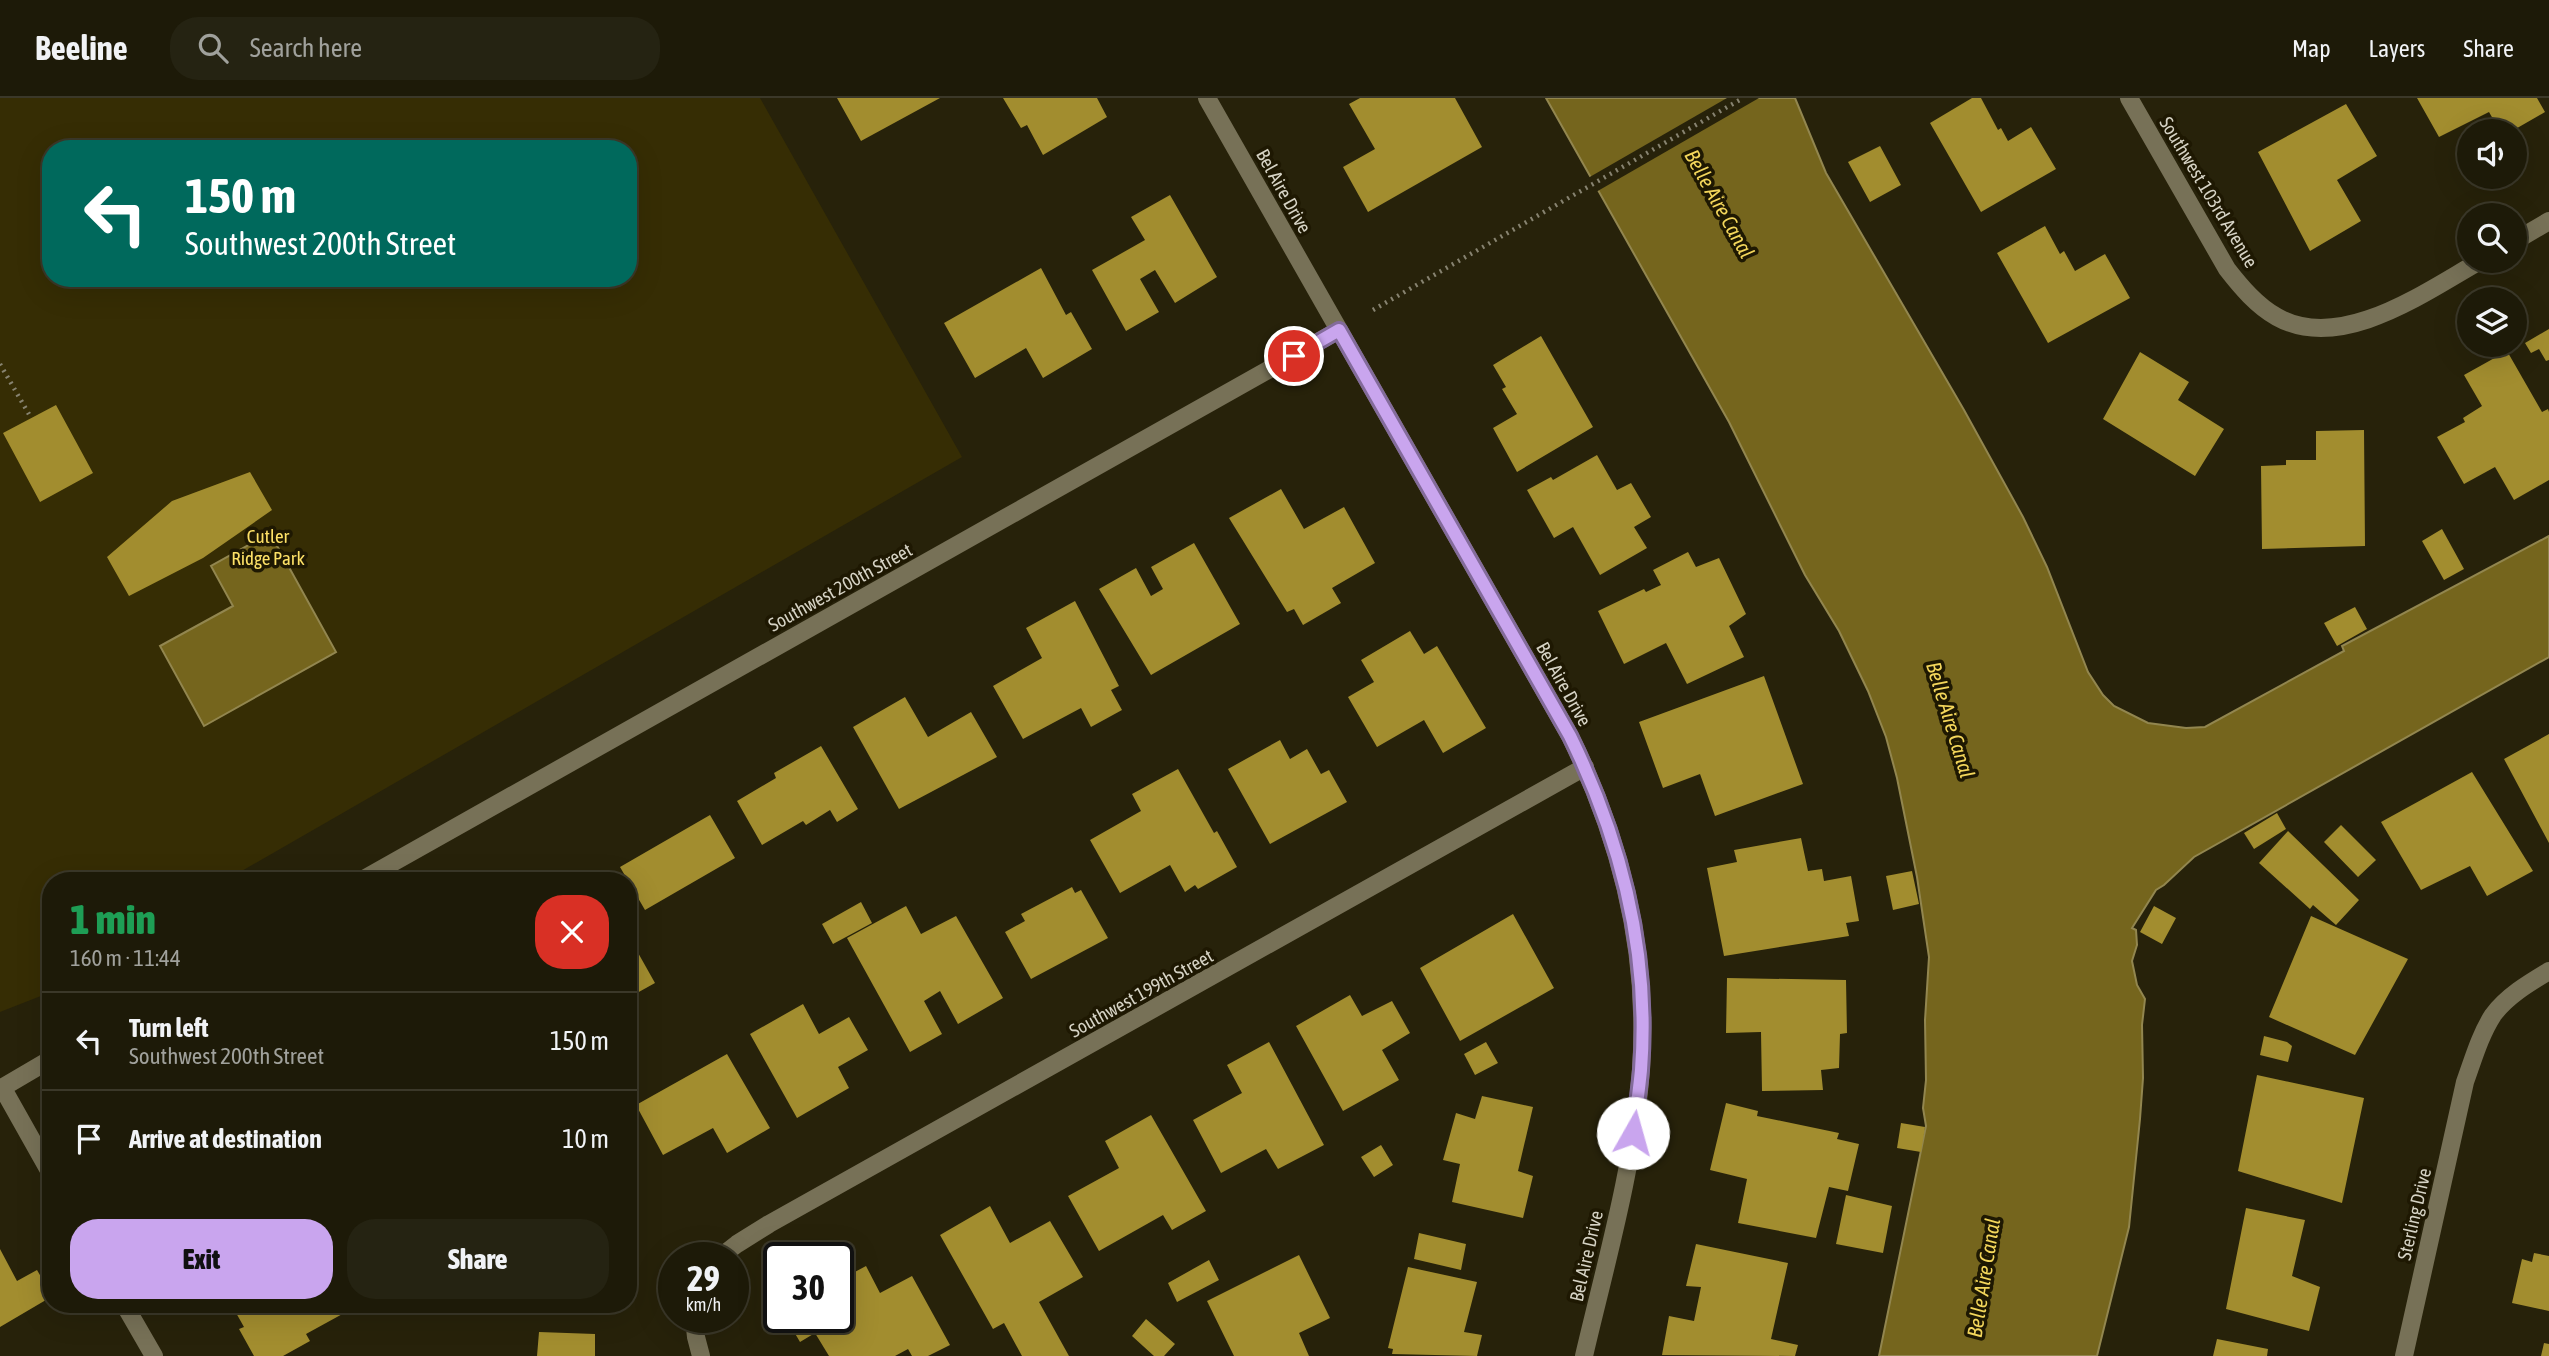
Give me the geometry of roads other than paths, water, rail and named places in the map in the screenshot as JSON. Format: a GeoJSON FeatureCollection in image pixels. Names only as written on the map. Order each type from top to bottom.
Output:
{"type":"FeatureCollection","features":[{"type":"Feature","properties":{"kind":"street","name":"Bel Aire Drive"},"geometry":{"type":"LineString","coordinates":[[1207,98],[1564,726],[1585,767],[1614,843],[1630,903],[1639,962],[1641,1069],[1633,1133],[1584,1356]]}},
{"type":"Feature","properties":{"kind":"street","name":"Southwest 103rd Avenue"},"geometry":{"type":"LineString","coordinates":[[2129,98],[2227,269],[2245,291],[2279,318],[2321,328],[2351,325],[2377,317],[2458,273]]}},
{"type":"Feature","properties":{"kind":"street"},"geometry":{"type":"LineString","coordinates":[[2527,234],[2549,221]]}},
{"type":"Feature","properties":{"kind":"street","name":"Southwest 200th Street"},"geometry":{"type":"LineString","coordinates":[[376,872],[1339,330]]}},
{"type":"Feature","properties":{"kind":"street","name":"Southwest 199th Street"},"geometry":{"type":"LineString","coordinates":[[740,1242],[1585,767]]}},
{"type":"Feature","properties":{"kind":"street","name":"Sterling Drive"},"geometry":{"type":"LineString","coordinates":[[2404,1356],[2465,1082],[2477,1048],[2493,1015],[2518,990],[2549,971]]}},
{"type":"Feature","properties":{"kind":"street"},"geometry":{"type":"LineString","coordinates":[[42,1064],[1,1088],[42,1159]]}},
{"type":"Feature","properties":{"kind":"street"},"geometry":{"type":"LineString","coordinates":[[129,1313],[154,1356]]}},
{"type":"Feature","properties":{"kind":"street"},"geometry":{"type":"LineString","coordinates":[[696,1333],[701,1356]]}},
{"type":"Feature","properties":{"kind":"water","name":"Belle Aire Canal"},"geometry":{"type":"Polygon","coordinates":[[[1546,98],[1795,98],[1826,173],[2023,517],[2047,567],[2088,672],[2114,706],[2148,723],[2186,728],[2205,727],[2344,651],[2342,646],[2549,536],[2549,657],[2194,857],[2156,890],[2132,928],[2136,930],[2137,945],[2132,961],[2137,985],[2145,999],[2140,1119],[2129,1227],[2097,1356],[1879,1356],[1926,1126],[1923,1108],[1929,957],[1917,877],[1897,778],[1886,737],[1868,691],[1839,631],[1805,575],[1729,422],[1546,98]]]}},
{"type":"Feature","properties":{"kind":"water"},"geometry":{"type":"Polygon","coordinates":[[[270,533],[336,652],[204,726],[160,646],[233,606],[211,566],[270,533]]]}},
{"type":"Feature","properties":{"kind":"park label","name":"Cutler Ridge Park"},"geometry":{"type":"Point","coordinates":[268,547]}}]}
